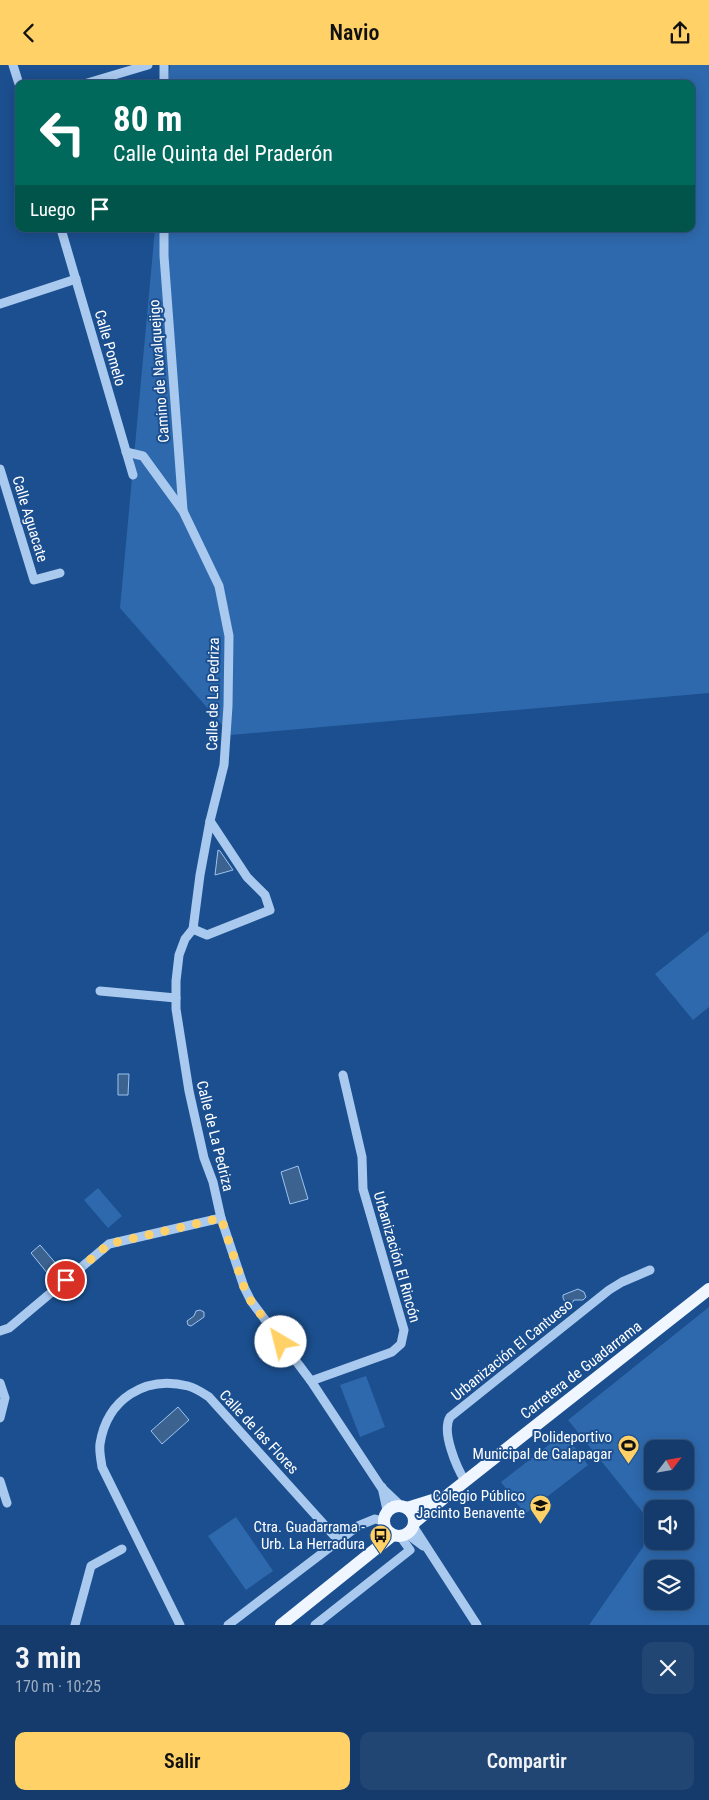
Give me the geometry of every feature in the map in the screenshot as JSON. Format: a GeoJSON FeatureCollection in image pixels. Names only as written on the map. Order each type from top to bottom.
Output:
{"type":"FeatureCollection","features":[{"type":"Feature","properties":{"kind":"main road","name":"Carretera de Guadarrama"},"geometry":{"type":"LineString","coordinates":[[281,1625],[364,1559],[406,1531],[448,1494],[709,1289]]}},
{"type":"Feature","properties":{"kind":"main road","name":"Carretera de Guadarrama"},"geometry":{"type":"LineString","coordinates":[[403,1507],[423,1504],[448,1494]]}},
{"type":"Feature","properties":{"kind":"main road"},"geometry":{"type":"LineString","coordinates":[[395,1506],[403,1507],[413,1515],[406,1531],[386,1529],[385,1519],[395,1506]]}},
{"type":"Feature","properties":{"kind":"main road","name":"Carretera de Guadarrama"},"geometry":{"type":"LineString","coordinates":[[364,1559],[385,1519]]}},
{"type":"Feature","properties":{"kind":"street"},"geometry":{"type":"LineString","coordinates":[[13,65],[18,80]]}},
{"type":"Feature","properties":{"kind":"street"},"geometry":{"type":"LineString","coordinates":[[97,80],[148,65]]}},
{"type":"Feature","properties":{"kind":"street"},"geometry":{"type":"LineString","coordinates":[[164,65],[164,80]]}},
{"type":"Feature","properties":{"kind":"street","name":"Calle Pomelo"},"geometry":{"type":"LineString","coordinates":[[63,232],[132,475]]}},
{"type":"Feature","properties":{"kind":"street","name":"Camino de Navalquejigo"},"geometry":{"type":"LineString","coordinates":[[164,232],[164,256],[183,511]]}},
{"type":"Feature","properties":{"kind":"street"},"geometry":{"type":"LineString","coordinates":[[0,304],[76,279]]}},
{"type":"Feature","properties":{"kind":"street","name":"Calle de La Pedriza"},"geometry":{"type":"LineString","coordinates":[[126,452],[143,456],[183,511],[219,586],[229,635],[228,707],[224,765],[210,821],[193,929],[185,939],[179,955],[176,998],[179,1037],[204,1158],[213,1183],[221,1218],[244,1287],[251,1301],[311,1381],[382,1487],[403,1507]]}},
{"type":"Feature","properties":{"kind":"street","name":"Calle Aguacate"},"geometry":{"type":"LineString","coordinates":[[0,469],[34,580],[60,573]]}},
{"type":"Feature","properties":{"kind":"street"},"geometry":{"type":"LineString","coordinates":[[193,929],[207,935],[270,910],[265,895],[247,877],[210,821]]}},
{"type":"Feature","properties":{"kind":"street"},"geometry":{"type":"LineString","coordinates":[[100,991],[176,998]]}},
{"type":"Feature","properties":{"kind":"street","name":"Urbanización El Rincón"},"geometry":{"type":"LineString","coordinates":[[311,1381],[392,1352],[401,1344],[404,1330],[363,1189],[362,1157],[343,1075]]}},
{"type":"Feature","properties":{"kind":"street"},"geometry":{"type":"LineString","coordinates":[[0,1331],[9,1328],[109,1244],[221,1218]]}},
{"type":"Feature","properties":{"kind":"street","name":"Urbanización El Cantueso"},"geometry":{"type":"LineString","coordinates":[[465,1481],[453,1459],[448,1429],[450,1417],[609,1290],[650,1270]]}},
{"type":"Feature","properties":{"kind":"street"},"geometry":{"type":"LineString","coordinates":[[0,1383],[5,1398],[0,1418]]}},
{"type":"Feature","properties":{"kind":"street","name":"Calle de las Flores"},"geometry":{"type":"LineString","coordinates":[[180,1625],[102,1467],[100,1446],[104,1426],[115,1408],[130,1394],[150,1385],[170,1383],[191,1387],[209,1397],[338,1540]]}},
{"type":"Feature","properties":{"kind":"street"},"geometry":{"type":"LineString","coordinates":[[0,1481],[7,1503]]}},
{"type":"Feature","properties":{"kind":"street","name":"Calle de La Pedriza"},"geometry":{"type":"LineString","coordinates":[[382,1487],[385,1519]]}},
{"type":"Feature","properties":{"kind":"street"},"geometry":{"type":"LineString","coordinates":[[228,1625],[338,1540],[369,1520],[385,1519]]}},
{"type":"Feature","properties":{"kind":"street"},"geometry":{"type":"LineString","coordinates":[[406,1531],[427,1549],[477,1625]]}},
{"type":"Feature","properties":{"kind":"street"},"geometry":{"type":"LineString","coordinates":[[315,1625],[410,1550],[406,1531]]}},
{"type":"Feature","properties":{"kind":"street"},"geometry":{"type":"LineString","coordinates":[[75,1625],[91,1566],[122,1549]]}},
{"type":"Feature","properties":{"kind":"shaded area"},"geometry":{"type":"Polygon","coordinates":[[[170,65],[709,65],[709,693],[231,735],[120,608],[155,232],[695,232],[695,80],[168,80],[170,65]]]}},
{"type":"Feature","properties":{"kind":"shaded area"},"geometry":{"type":"Polygon","coordinates":[[[218,850],[233,870],[215,875],[218,850]]]}},
{"type":"Feature","properties":{"kind":"shaded area"},"geometry":{"type":"Polygon","coordinates":[[[709,931],[709,1007],[693,1020],[655,974],[709,931]]]}},
{"type":"Feature","properties":{"kind":"shaded area"},"geometry":{"type":"Polygon","coordinates":[[[118,1074],[129,1074],[128,1095],[118,1095],[118,1074]]]}},
{"type":"Feature","properties":{"kind":"shaded area"},"geometry":{"type":"Polygon","coordinates":[[[298,1166],[308,1199],[290,1204],[281,1172],[298,1166]]]}},
{"type":"Feature","properties":{"kind":"shaded area"},"geometry":{"type":"Polygon","coordinates":[[[98,1188],[122,1216],[108,1228],[84,1200],[98,1188]]]}},
{"type":"Feature","properties":{"kind":"shaded area"},"geometry":{"type":"Polygon","coordinates":[[[40,1245],[58,1266],[48,1274],[31,1253],[40,1245]]]}},
{"type":"Feature","properties":{"kind":"shaded area"},"geometry":{"type":"Polygon","coordinates":[[[578,1289],[584,1292],[586,1297],[583,1300],[574,1300],[570,1306],[567,1306],[563,1295],[578,1289]]]}},
{"type":"Feature","properties":{"kind":"shaded area","name":"Polideportivo Municipal de Galapagar"},"geometry":{"type":"Polygon","coordinates":[[[709,1307],[709,1625],[589,1625],[643,1547],[644,1541],[644,1550],[694,1550],[694,1500],[644,1500],[644,1514],[568,1420],[709,1307]]]}},
{"type":"Feature","properties":{"kind":"shaded area"},"geometry":{"type":"Polygon","coordinates":[[[196,1311],[204,1312],[204,1317],[191,1326],[188,1325],[187,1321],[194,1316],[196,1311]]]}},
{"type":"Feature","properties":{"kind":"shaded area"},"geometry":{"type":"Polygon","coordinates":[[[366,1376],[385,1427],[360,1437],[340,1385],[366,1376]]]}},
{"type":"Feature","properties":{"kind":"shaded area"},"geometry":{"type":"Polygon","coordinates":[[[178,1407],[189,1420],[162,1444],[151,1431],[178,1407]]]}},
{"type":"Feature","properties":{"kind":"shaded area"},"geometry":{"type":"Polygon","coordinates":[[[564,1433],[588,1465],[525,1514],[501,1482],[564,1433]]]}},
{"type":"Feature","properties":{"kind":"shaded area"},"geometry":{"type":"Polygon","coordinates":[[[236,1517],[273,1571],[246,1590],[208,1536],[236,1517]]]}},
{"type":"Feature","properties":{"kind":"place","name":"Polideportivo Municipal de Galapagar"},"geometry":{"type":"Point","coordinates":[628,1465]}},
{"type":"Feature","properties":{"kind":"place","name":"Colegio Público Jacinto Benavente"},"geometry":{"type":"Point","coordinates":[541,1524]}},
{"type":"Feature","properties":{"kind":"place","name":"Ctra. Guadarrama - Urb. La Herradura"},"geometry":{"type":"Point","coordinates":[381,1555]}},
{"type":"Feature","properties":{"kind":"route"},"geometry":{"type":"LineString","coordinates":[[66,1280],[109,1244],[221,1218],[244,1287],[261,1316],[281,1342]]}}]}
